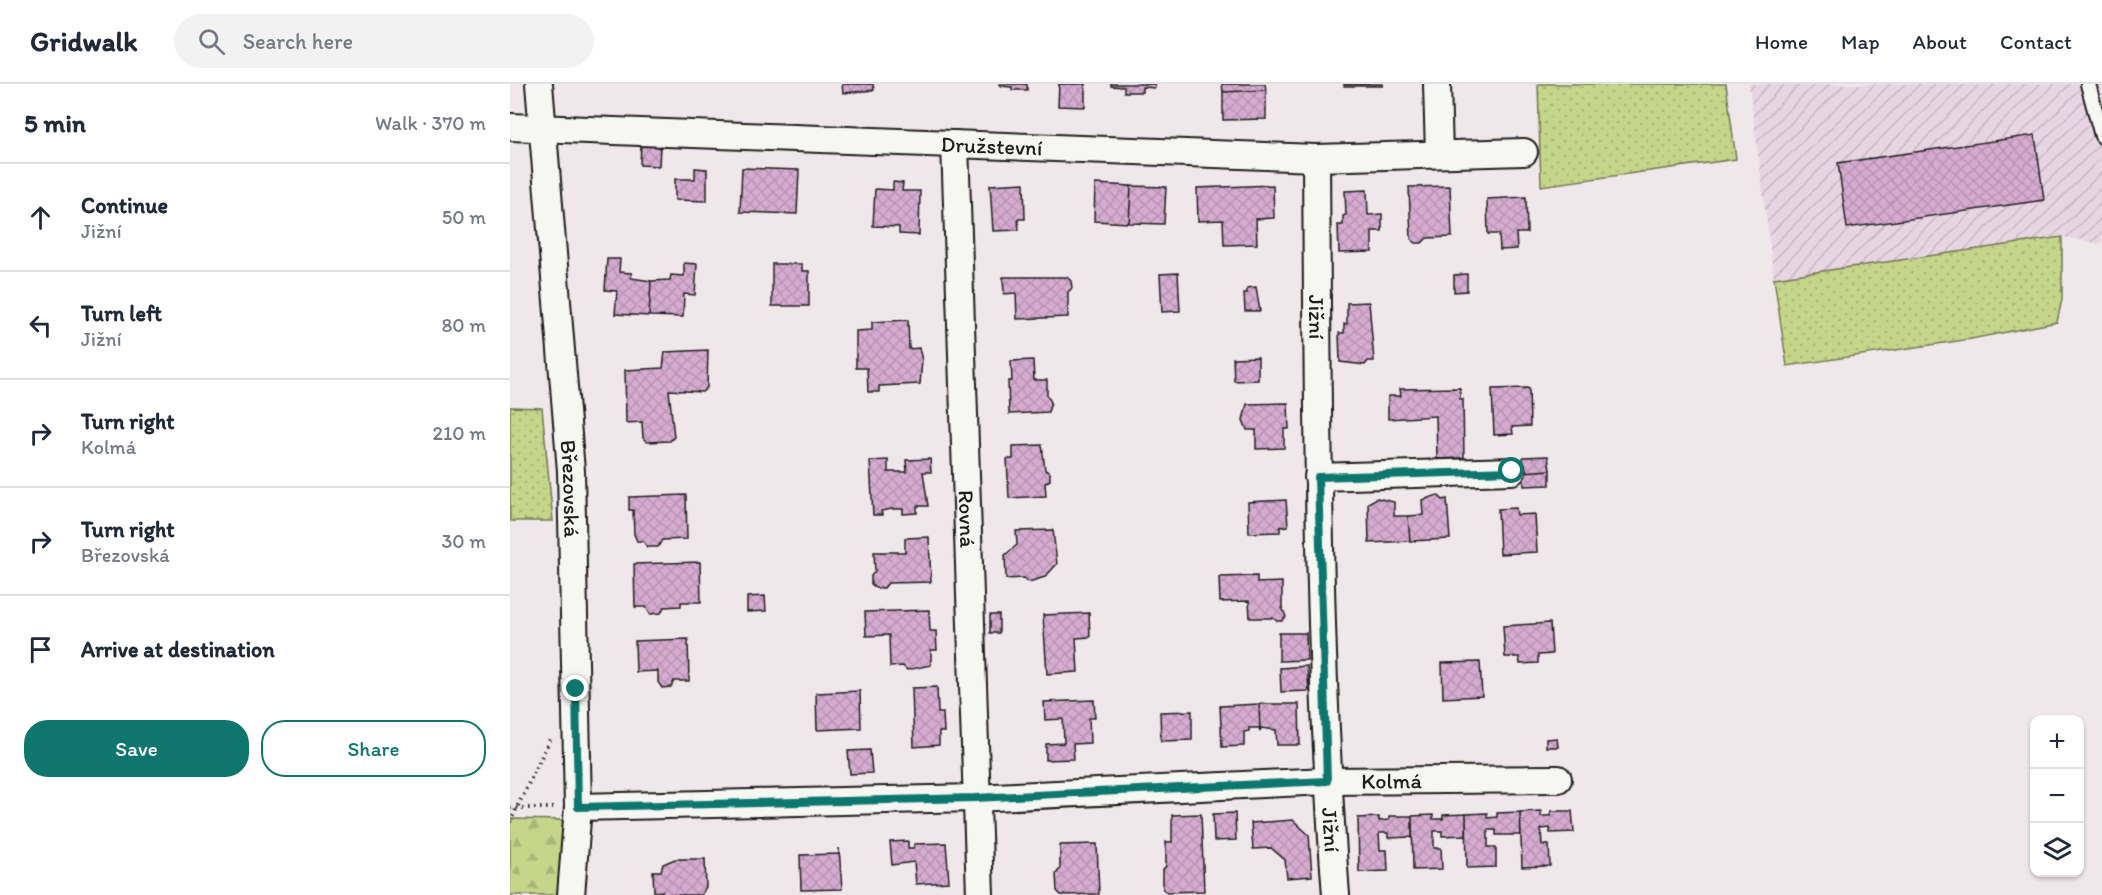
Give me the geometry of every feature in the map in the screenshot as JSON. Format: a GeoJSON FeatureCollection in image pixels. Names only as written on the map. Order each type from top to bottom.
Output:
{"type":"FeatureCollection","features":[{"type":"Feature","properties":{"kind":"street","name":"Březovská"},"geometry":{"type":"LineString","coordinates":[[538,84],[571,471],[578,807],[571,895]]}},
{"type":"Feature","properties":{"kind":"street"},"geometry":{"type":"LineString","coordinates":[[1437,84],[1439,154]]}},
{"type":"Feature","properties":{"kind":"street","name":"Družstevní"},"geometry":{"type":"LineString","coordinates":[[510,127],[1316,158],[1524,152]]}},
{"type":"Feature","properties":{"kind":"street","name":"Rovná"},"geometry":{"type":"LineString","coordinates":[[955,144],[980,895]]}},
{"type":"Feature","properties":{"kind":"street","name":"Jižní"},"geometry":{"type":"LineString","coordinates":[[1316,158],[1318,477],[1327,781],[1336,895]]}},
{"type":"Feature","properties":{"kind":"street"},"geometry":{"type":"LineString","coordinates":[[1318,477],[1512,471]]}},
{"type":"Feature","properties":{"kind":"street","name":"Kolmá"},"geometry":{"type":"LineString","coordinates":[[578,807],[975,798],[1327,781],[1558,779]]}},
{"type":"Feature","properties":{"kind":"lane"},"geometry":{"type":"LineString","coordinates":[[2088,84],[2102,136]]}},
{"type":"Feature","properties":{"kind":"path"},"geometry":{"type":"LineString","coordinates":[[510,822],[512,809],[555,729]]}},
{"type":"Feature","properties":{"kind":"path"},"geometry":{"type":"LineString","coordinates":[[512,809],[578,807]]}},
{"type":"Feature","properties":{"kind":"shaded area"},"geometry":{"type":"Polygon","coordinates":[[[1749,84],[2102,84],[2102,244],[2062,237],[1774,278],[1749,84]]]}},
{"type":"Feature","properties":{"kind":"green space"},"geometry":{"type":"Polygon","coordinates":[[[1538,84],[1726,84],[1736,159],[1541,186],[1538,84]]]}},
{"type":"Feature","properties":{"kind":"green space"},"geometry":{"type":"Polygon","coordinates":[[[2062,237],[2062,299],[2057,322],[1971,339],[1787,366],[1774,278],[2062,237]]]}},
{"type":"Feature","properties":{"kind":"green space"},"geometry":{"type":"Polygon","coordinates":[[[510,407],[542,408],[553,521],[510,521],[510,407]]]}},
{"type":"Feature","properties":{"kind":"green space"},"geometry":{"type":"Polygon","coordinates":[[[510,819],[564,820],[557,895],[510,895],[510,819]]]}},
{"type":"Feature","properties":{"kind":"building"},"geometry":{"type":"Polygon","coordinates":[[[842,84],[873,84],[874,90],[843,93],[842,84]]]}},
{"type":"Feature","properties":{"kind":"building"},"geometry":{"type":"Polygon","coordinates":[[[1000,84],[1027,84],[1027,90],[1012,90],[1012,87],[1000,86],[1000,84]]]}},
{"type":"Feature","properties":{"kind":"building"},"geometry":{"type":"Polygon","coordinates":[[[1059,84],[1085,84],[1085,107],[1058,106],[1059,84]]]}},
{"type":"Feature","properties":{"kind":"building"},"geometry":{"type":"Polygon","coordinates":[[[1111,84],[1155,84],[1155,88],[1142,87],[1142,92],[1124,92],[1124,87],[1111,86],[1111,84]]]}},
{"type":"Feature","properties":{"kind":"building"},"geometry":{"type":"Polygon","coordinates":[[[1222,84],[1265,84],[1266,90],[1223,92],[1222,84]]]}},
{"type":"Feature","properties":{"kind":"building"},"geometry":{"type":"Polygon","coordinates":[[[1344,84],[1383,84],[1383,86],[1344,86],[1344,84]]]}},
{"type":"Feature","properties":{"kind":"building"},"geometry":{"type":"Polygon","coordinates":[[[1266,90],[1266,119],[1223,120],[1223,92],[1266,90]]]}},
{"type":"Feature","properties":{"kind":"building"},"geometry":{"type":"Polygon","coordinates":[[[2035,135],[2044,200],[1847,228],[1838,163],[2035,135]]]}},
{"type":"Feature","properties":{"kind":"building"},"geometry":{"type":"Polygon","coordinates":[[[641,145],[660,146],[659,166],[640,165],[641,145]]]}},
{"type":"Feature","properties":{"kind":"building"},"geometry":{"type":"Polygon","coordinates":[[[695,168],[707,169],[707,201],[675,200],[675,179],[695,179],[695,168]]]}},
{"type":"Feature","properties":{"kind":"building"},"geometry":{"type":"Polygon","coordinates":[[[742,168],[799,170],[797,214],[740,212],[742,168]]]}},
{"type":"Feature","properties":{"kind":"building"},"geometry":{"type":"Polygon","coordinates":[[[893,182],[903,183],[902,191],[920,191],[919,235],[899,234],[899,227],[873,226],[875,189],[893,190],[893,182]]]}},
{"type":"Feature","properties":{"kind":"building"},"geometry":{"type":"Polygon","coordinates":[[[1024,183],[1025,219],[1018,219],[1019,230],[993,231],[990,185],[1024,183]]]}},
{"type":"Feature","properties":{"kind":"building"},"geometry":{"type":"Polygon","coordinates":[[[1095,184],[1131,186],[1129,223],[1094,221],[1095,184]]]}},
{"type":"Feature","properties":{"kind":"building"},"geometry":{"type":"Polygon","coordinates":[[[1273,185],[1274,218],[1256,219],[1257,244],[1224,245],[1223,220],[1198,221],[1197,188],[1273,185]]]}},
{"type":"Feature","properties":{"kind":"building"},"geometry":{"type":"Polygon","coordinates":[[[1131,186],[1166,187],[1164,224],[1129,223],[1131,186]]]}},
{"type":"Feature","properties":{"kind":"building"},"geometry":{"type":"Polygon","coordinates":[[[1450,186],[1452,237],[1427,238],[1422,243],[1416,243],[1411,239],[1409,187],[1450,186]]]}},
{"type":"Feature","properties":{"kind":"building"},"geometry":{"type":"Polygon","coordinates":[[[1367,190],[1368,215],[1382,214],[1382,231],[1372,231],[1372,252],[1339,253],[1338,225],[1343,225],[1343,216],[1346,215],[1345,191],[1367,190]]]}},
{"type":"Feature","properties":{"kind":"building"},"geometry":{"type":"Polygon","coordinates":[[[1526,197],[1527,233],[1516,233],[1517,249],[1500,250],[1499,234],[1488,234],[1487,199],[1526,197]]]}},
{"type":"Feature","properties":{"kind":"building"},"geometry":{"type":"Polygon","coordinates":[[[607,259],[620,259],[619,272],[632,273],[631,278],[651,281],[649,316],[615,314],[617,291],[605,290],[607,259]]]}},
{"type":"Feature","properties":{"kind":"building"},"geometry":{"type":"Polygon","coordinates":[[[684,263],[697,264],[695,295],[684,294],[683,317],[649,316],[651,281],[670,280],[671,275],[684,276],[684,263]]]}},
{"type":"Feature","properties":{"kind":"building"},"geometry":{"type":"Polygon","coordinates":[[[772,264],[802,264],[802,271],[809,271],[809,306],[772,306],[772,264]]]}},
{"type":"Feature","properties":{"kind":"building"},"geometry":{"type":"Polygon","coordinates":[[[1178,273],[1180,311],[1162,312],[1160,274],[1178,273]]]}},
{"type":"Feature","properties":{"kind":"building"},"geometry":{"type":"Polygon","coordinates":[[[1467,274],[1467,291],[1454,292],[1454,275],[1467,274]]]}},
{"type":"Feature","properties":{"kind":"building"},"geometry":{"type":"Polygon","coordinates":[[[1003,277],[1067,277],[1071,281],[1072,288],[1068,292],[1068,317],[1017,319],[1016,293],[1004,294],[1003,277]]]}},
{"type":"Feature","properties":{"kind":"building"},"geometry":{"type":"Polygon","coordinates":[[[1256,287],[1260,311],[1245,311],[1244,293],[1247,293],[1247,288],[1256,287]]]}},
{"type":"Feature","properties":{"kind":"building"},"geometry":{"type":"Polygon","coordinates":[[[1369,302],[1374,361],[1368,361],[1365,365],[1340,362],[1339,333],[1344,333],[1344,324],[1347,324],[1347,303],[1369,302]]]}},
{"type":"Feature","properties":{"kind":"building"},"geometry":{"type":"Polygon","coordinates":[[[908,320],[909,349],[919,348],[922,360],[920,384],[879,386],[879,392],[868,392],[867,368],[856,368],[856,331],[872,330],[872,322],[908,320]]]}},
{"type":"Feature","properties":{"kind":"building"},"geometry":{"type":"Polygon","coordinates":[[[708,350],[707,388],[702,392],[669,390],[674,437],[670,441],[647,442],[643,438],[642,422],[626,423],[625,370],[663,368],[665,352],[708,350]]]}},
{"type":"Feature","properties":{"kind":"building"},"geometry":{"type":"Polygon","coordinates":[[[1258,357],[1258,380],[1234,381],[1233,358],[1258,357]]]}},
{"type":"Feature","properties":{"kind":"building"},"geometry":{"type":"Polygon","coordinates":[[[1033,360],[1034,380],[1047,380],[1047,395],[1051,402],[1048,412],[1009,414],[1008,381],[1012,381],[1011,361],[1033,360]]]}},
{"type":"Feature","properties":{"kind":"building"},"geometry":{"type":"Polygon","coordinates":[[[1460,388],[1460,399],[1463,399],[1464,458],[1437,459],[1436,416],[1388,419],[1388,396],[1401,396],[1400,389],[1460,388]]]}},
{"type":"Feature","properties":{"kind":"building"},"geometry":{"type":"Polygon","coordinates":[[[1529,388],[1530,426],[1512,427],[1513,434],[1494,435],[1492,389],[1529,388]]]}},
{"type":"Feature","properties":{"kind":"building"},"geometry":{"type":"Polygon","coordinates":[[[1288,403],[1289,429],[1284,429],[1284,448],[1256,449],[1256,430],[1247,430],[1243,420],[1247,404],[1288,403]]]}},
{"type":"Feature","properties":{"kind":"building"},"geometry":{"type":"Polygon","coordinates":[[[1042,445],[1045,470],[1050,473],[1050,480],[1045,483],[1046,496],[1009,498],[1007,459],[1013,459],[1013,446],[1042,445]]]}},
{"type":"Feature","properties":{"kind":"building"},"geometry":{"type":"Polygon","coordinates":[[[1548,456],[1550,470],[1523,472],[1523,457],[1548,456]]]}},
{"type":"Feature","properties":{"kind":"building"},"geometry":{"type":"Polygon","coordinates":[[[930,459],[931,472],[923,472],[928,506],[917,506],[917,513],[903,514],[903,509],[892,509],[881,511],[882,515],[873,515],[870,461],[888,460],[888,472],[907,472],[906,460],[930,459]]]}},
{"type":"Feature","properties":{"kind":"building"},"geometry":{"type":"Polygon","coordinates":[[[1550,470],[1550,485],[1524,486],[1523,472],[1550,470]]]}},
{"type":"Feature","properties":{"kind":"building"},"geometry":{"type":"Polygon","coordinates":[[[686,495],[687,539],[662,540],[658,547],[647,547],[643,541],[637,541],[634,534],[633,510],[629,510],[629,497],[686,495]]]}},
{"type":"Feature","properties":{"kind":"building"},"geometry":{"type":"Polygon","coordinates":[[[1438,495],[1443,500],[1447,499],[1450,539],[1410,541],[1408,516],[1423,515],[1422,500],[1438,495]]]}},
{"type":"Feature","properties":{"kind":"building"},"geometry":{"type":"Polygon","coordinates":[[[1377,498],[1394,502],[1394,516],[1408,516],[1410,541],[1369,543],[1368,503],[1377,498]]]}},
{"type":"Feature","properties":{"kind":"building"},"geometry":{"type":"Polygon","coordinates":[[[1286,500],[1288,526],[1280,527],[1280,532],[1249,533],[1248,502],[1286,500]]]}},
{"type":"Feature","properties":{"kind":"building"},"geometry":{"type":"Polygon","coordinates":[[[1516,508],[1517,515],[1535,514],[1537,552],[1500,554],[1498,509],[1516,508]]]}},
{"type":"Feature","properties":{"kind":"building"},"geometry":{"type":"Polygon","coordinates":[[[1053,530],[1057,564],[1045,577],[1029,582],[1024,578],[1006,579],[1005,555],[1017,545],[1016,531],[1053,530]]]}},
{"type":"Feature","properties":{"kind":"building"},"geometry":{"type":"Polygon","coordinates":[[[929,537],[931,582],[888,583],[884,588],[876,588],[871,584],[871,576],[875,571],[874,552],[905,552],[905,538],[929,537]]]}},
{"type":"Feature","properties":{"kind":"building"},"geometry":{"type":"Polygon","coordinates":[[[700,562],[701,602],[681,602],[681,606],[664,607],[661,613],[650,614],[646,607],[635,607],[634,564],[700,562]]]}},
{"type":"Feature","properties":{"kind":"building"},"geometry":{"type":"Polygon","coordinates":[[[1257,576],[1257,583],[1282,582],[1282,607],[1286,617],[1282,621],[1273,618],[1250,618],[1249,601],[1220,602],[1219,577],[1257,576]]]}},
{"type":"Feature","properties":{"kind":"building"},"geometry":{"type":"Polygon","coordinates":[[[765,596],[766,611],[747,612],[747,597],[765,596]]]}},
{"type":"Feature","properties":{"kind":"building"},"geometry":{"type":"Polygon","coordinates":[[[929,610],[930,631],[936,631],[937,650],[931,650],[931,665],[907,670],[903,666],[890,667],[889,635],[866,636],[865,612],[929,610]]]}},
{"type":"Feature","properties":{"kind":"building"},"geometry":{"type":"Polygon","coordinates":[[[1089,613],[1090,637],[1076,638],[1078,672],[1047,674],[1043,615],[1089,613]]]}},
{"type":"Feature","properties":{"kind":"building"},"geometry":{"type":"Polygon","coordinates":[[[990,615],[999,615],[999,633],[990,633],[990,615]]]}},
{"type":"Feature","properties":{"kind":"building"},"geometry":{"type":"Polygon","coordinates":[[[1550,623],[1552,654],[1538,655],[1538,663],[1520,664],[1519,657],[1505,657],[1503,626],[1550,623]]]}},
{"type":"Feature","properties":{"kind":"building"},"geometry":{"type":"Polygon","coordinates":[[[1279,633],[1306,633],[1307,660],[1279,661],[1279,633]]]}},
{"type":"Feature","properties":{"kind":"building"},"geometry":{"type":"Polygon","coordinates":[[[688,639],[689,681],[674,681],[671,687],[662,688],[658,682],[658,671],[636,672],[635,641],[688,639]]]}},
{"type":"Feature","properties":{"kind":"building"},"geometry":{"type":"Polygon","coordinates":[[[1480,662],[1482,696],[1443,698],[1442,663],[1480,662]]]}},
{"type":"Feature","properties":{"kind":"building"},"geometry":{"type":"Polygon","coordinates":[[[1307,666],[1309,691],[1281,692],[1280,668],[1307,666]]]}},
{"type":"Feature","properties":{"kind":"building"},"geometry":{"type":"Polygon","coordinates":[[[937,687],[938,713],[943,713],[944,732],[939,732],[939,745],[914,747],[912,688],[937,687]]]}},
{"type":"Feature","properties":{"kind":"building"},"geometry":{"type":"Polygon","coordinates":[[[860,691],[861,728],[817,730],[816,693],[860,691]]]}},
{"type":"Feature","properties":{"kind":"building"},"geometry":{"type":"Polygon","coordinates":[[[1094,700],[1095,718],[1089,718],[1090,743],[1073,744],[1074,759],[1046,760],[1046,744],[1064,743],[1063,719],[1045,720],[1044,702],[1094,700]]]}},
{"type":"Feature","properties":{"kind":"building"},"geometry":{"type":"Polygon","coordinates":[[[1259,704],[1260,731],[1259,728],[1249,728],[1249,731],[1244,732],[1244,746],[1222,747],[1220,706],[1259,704]]]}},
{"type":"Feature","properties":{"kind":"building"},"geometry":{"type":"Polygon","coordinates":[[[1259,704],[1299,704],[1300,745],[1277,745],[1276,730],[1261,728],[1260,731],[1259,704]]]}},
{"type":"Feature","properties":{"kind":"building"},"geometry":{"type":"Polygon","coordinates":[[[1192,711],[1192,740],[1161,741],[1160,712],[1192,711]]]}},
{"type":"Feature","properties":{"kind":"building"},"geometry":{"type":"Polygon","coordinates":[[[1557,738],[1558,747],[1546,747],[1546,739],[1557,738]]]}},
{"type":"Feature","properties":{"kind":"building"},"geometry":{"type":"Polygon","coordinates":[[[870,750],[872,773],[850,774],[848,751],[870,750]]]}},
{"type":"Feature","properties":{"kind":"building"},"geometry":{"type":"Polygon","coordinates":[[[1541,811],[1541,816],[1551,816],[1551,811],[1572,811],[1574,832],[1550,833],[1550,828],[1541,829],[1542,845],[1549,845],[1550,866],[1522,867],[1520,812],[1541,811]]]}},
{"type":"Feature","properties":{"kind":"building"},"geometry":{"type":"Polygon","coordinates":[[[1520,812],[1521,835],[1496,835],[1496,830],[1488,830],[1488,847],[1496,847],[1496,867],[1467,868],[1466,814],[1487,813],[1487,818],[1497,817],[1497,813],[1520,812]]]}},
{"type":"Feature","properties":{"kind":"building"},"geometry":{"type":"Polygon","coordinates":[[[1235,813],[1236,840],[1214,841],[1213,814],[1235,813]]]}},
{"type":"Feature","properties":{"kind":"building"},"geometry":{"type":"Polygon","coordinates":[[[1201,814],[1204,891],[1167,892],[1163,889],[1163,869],[1166,866],[1166,842],[1172,842],[1172,815],[1201,814]]]}},
{"type":"Feature","properties":{"kind":"building"},"geometry":{"type":"Polygon","coordinates":[[[1466,814],[1466,835],[1442,836],[1442,831],[1434,831],[1434,848],[1441,848],[1442,869],[1413,870],[1412,816],[1433,815],[1433,819],[1443,819],[1443,815],[1466,814]]]}},
{"type":"Feature","properties":{"kind":"building"},"geometry":{"type":"Polygon","coordinates":[[[1389,816],[1412,816],[1412,837],[1388,838],[1388,833],[1379,833],[1380,850],[1387,850],[1388,871],[1359,872],[1358,818],[1379,817],[1379,821],[1389,820],[1389,816]]]}},
{"type":"Feature","properties":{"kind":"building"},"geometry":{"type":"Polygon","coordinates":[[[1293,820],[1309,835],[1312,876],[1287,878],[1285,860],[1271,848],[1253,849],[1251,823],[1293,820]]]}},
{"type":"Feature","properties":{"kind":"building"},"geometry":{"type":"Polygon","coordinates":[[[908,841],[908,848],[914,848],[914,844],[946,843],[949,882],[916,884],[914,862],[892,865],[890,842],[908,841]]]}},
{"type":"Feature","properties":{"kind":"building"},"geometry":{"type":"Polygon","coordinates":[[[1097,844],[1099,894],[1061,895],[1057,891],[1056,874],[1060,869],[1060,845],[1097,844]]]}},
{"type":"Feature","properties":{"kind":"building"},"geometry":{"type":"Polygon","coordinates":[[[839,848],[842,889],[801,890],[800,855],[839,854],[839,848]]]}},
{"type":"Feature","properties":{"kind":"building"},"geometry":{"type":"Polygon","coordinates":[[[675,859],[705,859],[706,887],[701,895],[662,895],[662,891],[654,892],[653,871],[661,871],[663,864],[675,859]]]}},
{"type":"Feature","properties":{"kind":"route"},"geometry":{"type":"LineString","coordinates":[[576,689],[578,807],[975,798],[1327,781],[1318,477],[1512,471]]}}]}
